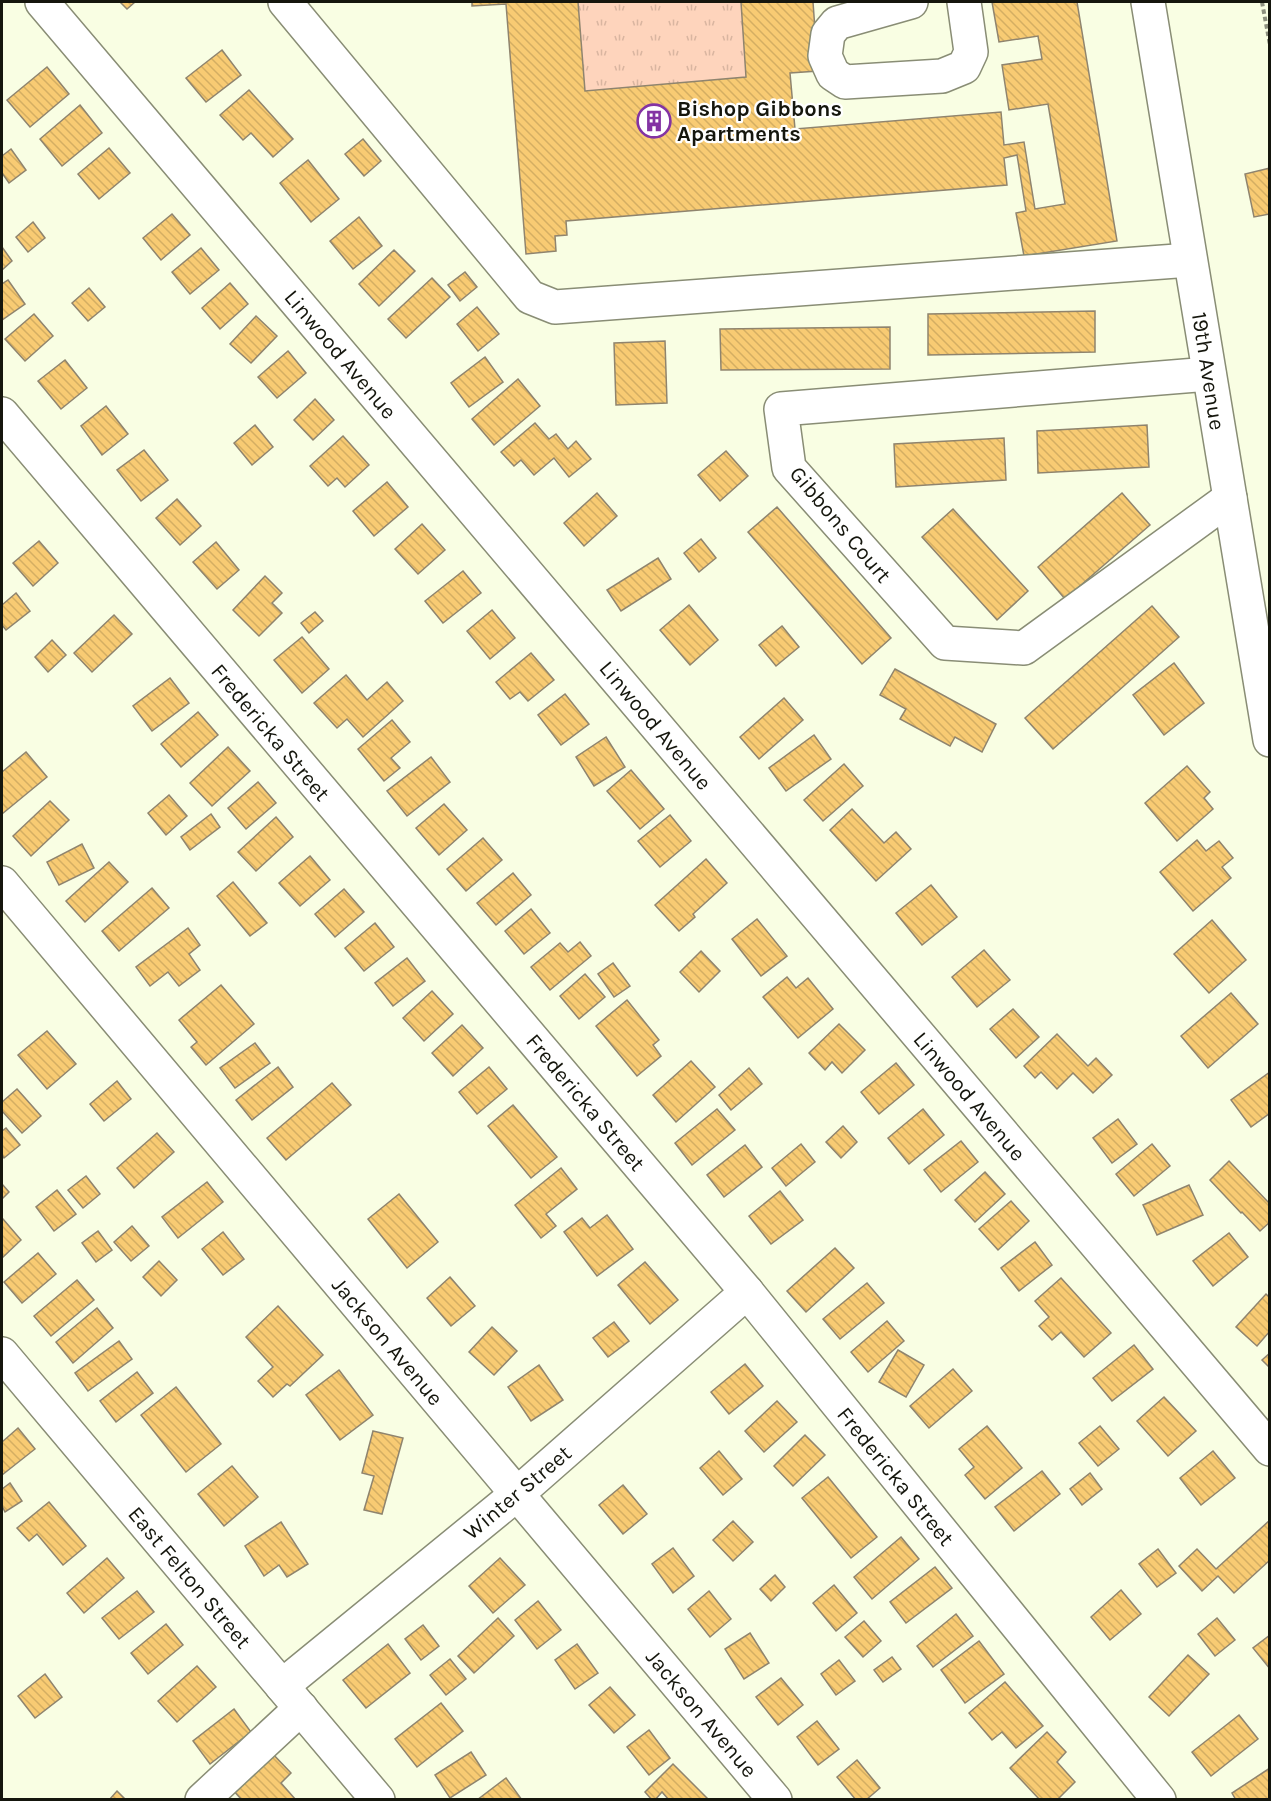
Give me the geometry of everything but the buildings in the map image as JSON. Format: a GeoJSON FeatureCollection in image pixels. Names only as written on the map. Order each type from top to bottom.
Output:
{"type":"FeatureCollection","features":[{"type":"Feature","properties":{"kind":"street","name":"Linwood Avenue"},"geometry":{"type":"LineString","coordinates":[[42,2],[1269,1449]]}},
{"type":"Feature","properties":{"kind":"street"},"geometry":{"type":"LineString","coordinates":[[285,2],[530,297],[555,307],[1190,260]]}},
{"type":"Feature","properties":{"kind":"street"},"geometry":{"type":"LineString","coordinates":[[911,2],[837,23],[828,34],[825,56],[833,74],[845,82],[942,76],[964,68],[971,52],[964,2]]}},
{"type":"Feature","properties":{"kind":"street","name":"19th Avenue"},"geometry":{"type":"LineString","coordinates":[[1148,2],[1230,498],[1265,685],[1269,740]]}},
{"type":"Feature","properties":{"kind":"street","name":"Gibbons Court"},"geometry":{"type":"LineString","coordinates":[[1209,374],[781,409],[789,468],[945,643],[1024,648],[1230,498]]}},
{"type":"Feature","properties":{"kind":"street","name":"Fredericka Street"},"geometry":{"type":"LineString","coordinates":[[2,414],[747,1292],[1159,1800]]}},
{"type":"Feature","properties":{"kind":"street","name":"Jackson Avenue"},"geometry":{"type":"LineString","coordinates":[[2,883],[775,1800]]}},
{"type":"Feature","properties":{"kind":"street","name":"Winter Street"},"geometry":{"type":"LineString","coordinates":[[202,1800],[292,1697],[517,1494],[747,1292]]}},
{"type":"Feature","properties":{"kind":"street","name":"East Felton Street"},"geometry":{"type":"LineString","coordinates":[[2,1354],[378,1800]]}},
{"type":"Feature","properties":{"kind":"path"},"geometry":{"type":"LineString","coordinates":[[1262,2],[1269,45]]}},
{"type":"Feature","properties":{"kind":"green space"},"geometry":{"type":"Polygon","coordinates":[[[578,2],[741,2],[746,77],[585,91],[578,2]]]}},
{"type":"Feature","properties":{"kind":"place","name":"Bishop Gibbons Apartments"},"geometry":{"type":"Point","coordinates":[654,121]}}]}
